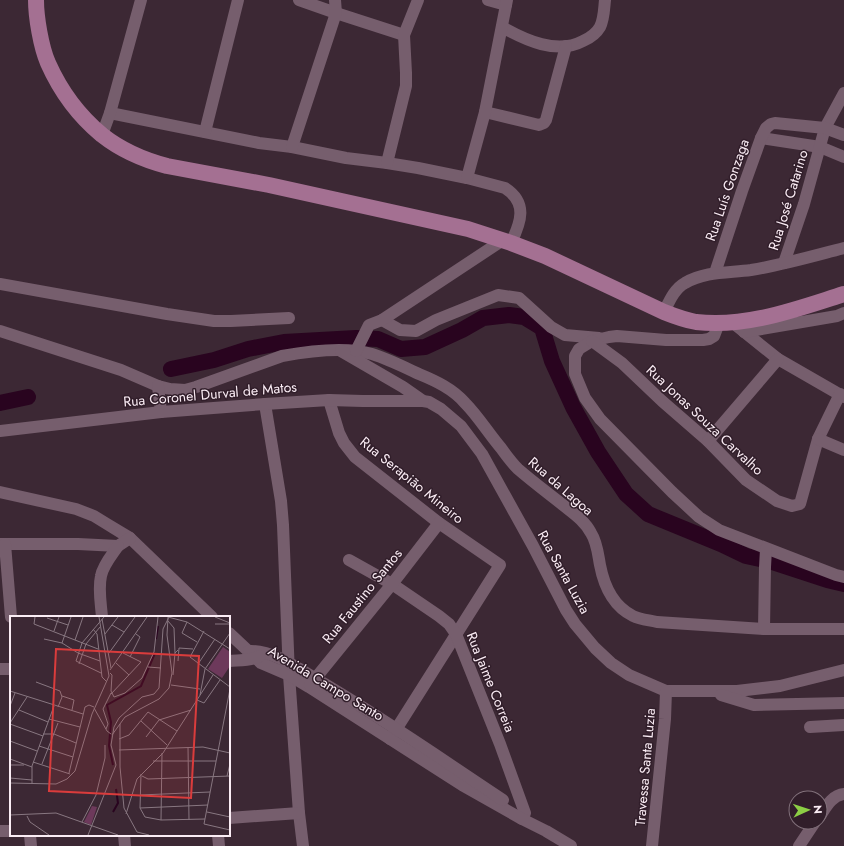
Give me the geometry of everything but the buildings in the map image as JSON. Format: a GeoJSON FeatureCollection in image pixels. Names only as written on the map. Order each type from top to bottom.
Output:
{"type":"FeatureCollection","features":[{"type":"Feature","properties":{"kind":"main road"},"geometry":{"type":"LineString","coordinates":[[36,0],[39,28],[47,62],[73,105],[102,136],[127,151],[155,163],[270,185],[468,229],[507,241],[545,256],[664,312],[682,319],[696,322],[725,323],[755,319],[782,313],[844,294]]}},
{"type":"Feature","properties":{"kind":"street"},"geometry":{"type":"LineString","coordinates":[[102,136],[110,113],[141,0]]}},
{"type":"Feature","properties":{"kind":"street"},"geometry":{"type":"LineString","coordinates":[[205,132],[238,0]]}},
{"type":"Feature","properties":{"kind":"street"},"geometry":{"type":"LineString","coordinates":[[299,0],[404,35]]}},
{"type":"Feature","properties":{"kind":"street"},"geometry":{"type":"LineString","coordinates":[[292,148],[336,13],[335,0]]}},
{"type":"Feature","properties":{"kind":"street"},"geometry":{"type":"LineString","coordinates":[[387,163],[406,86],[404,35],[418,0]]}},
{"type":"Feature","properties":{"kind":"street"},"geometry":{"type":"LineString","coordinates":[[467,178],[485,112],[506,3],[488,0]]}},
{"type":"Feature","properties":{"kind":"street"},"geometry":{"type":"LineString","coordinates":[[502,27],[531,41],[558,47],[578,44],[592,36],[600,28],[605,0]]}},
{"type":"Feature","properties":{"kind":"street"},"geometry":{"type":"LineString","coordinates":[[485,112],[539,125],[544,122],[546,120],[566,46]]}},
{"type":"Feature","properties":{"kind":"street","name":"Rua José Catarino"},"geometry":{"type":"LineString","coordinates":[[784,263],[804,204],[825,128],[844,93]]}},
{"type":"Feature","properties":{"kind":"street"},"geometry":{"type":"LineString","coordinates":[[110,113],[259,143],[346,158],[387,163],[467,178],[506,188],[511,191],[519,203],[521,218],[518,228],[507,241],[382,320],[369,325],[356,351]]}},
{"type":"Feature","properties":{"kind":"street","name":"Rua Luís Gonzaga"},"geometry":{"type":"LineString","coordinates":[[715,273],[742,191],[766,128],[775,123],[825,128]]}},
{"type":"Feature","properties":{"kind":"street"},"geometry":{"type":"LineString","coordinates":[[825,128],[844,135]]}},
{"type":"Feature","properties":{"kind":"street"},"geometry":{"type":"LineString","coordinates":[[762,138],[820,146],[844,156]]}},
{"type":"Feature","properties":{"kind":"street"},"geometry":{"type":"LineString","coordinates":[[664,312],[676,290],[683,283],[693,279],[715,273],[752,270],[844,248]]}},
{"type":"Feature","properties":{"kind":"street"},"geometry":{"type":"LineString","coordinates":[[0,284],[214,321],[290,318]]}},
{"type":"Feature","properties":{"kind":"street"},"geometry":{"type":"LineString","coordinates":[[382,320],[400,330],[416,331],[436,320],[498,295],[519,298],[551,327],[565,335],[597,339],[617,336],[666,340],[703,340],[710,339],[714,336],[725,323],[744,332],[778,359],[842,396],[818,439],[844,450]]}},
{"type":"Feature","properties":{"kind":"street"},"geometry":{"type":"LineString","coordinates":[[744,332],[842,316]]}},
{"type":"Feature","properties":{"kind":"street","name":"Rua da Lagoa"},"geometry":{"type":"LineString","coordinates":[[0,331],[121,370],[158,386],[170,389],[185,390],[196,388],[282,356],[340,350],[371,354],[398,364],[440,384],[455,393],[465,402],[517,468],[578,517],[591,532],[596,544],[604,584],[608,592],[622,609],[634,616],[657,622],[764,629],[844,629]]}},
{"type":"Feature","properties":{"kind":"street"},"geometry":{"type":"LineString","coordinates":[[597,339],[579,349],[575,356],[575,374],[585,398],[600,419],[672,492],[699,517],[719,530],[766,549],[844,577]]}},
{"type":"Feature","properties":{"kind":"street","name":"Rua Jonas Souza Carvalho"},"geometry":{"type":"LineString","coordinates":[[597,339],[662,401],[708,441],[746,480],[777,501],[792,506],[800,504],[818,439]]}},
{"type":"Feature","properties":{"kind":"street","name":"Rua Santa Luzia"},"geometry":{"type":"LineString","coordinates":[[340,350],[403,387],[423,401],[430,402],[461,426],[482,454],[575,624],[595,648],[611,663],[629,675],[666,691],[710,692],[737,691],[780,686],[844,670]]}},
{"type":"Feature","properties":{"kind":"street"},"geometry":{"type":"LineString","coordinates":[[708,441],[778,359]]}},
{"type":"Feature","properties":{"kind":"street"},"geometry":{"type":"LineString","coordinates":[[158,386],[161,412]]}},
{"type":"Feature","properties":{"kind":"street","name":"Rua Coronel Durval de Matos"},"geometry":{"type":"LineString","coordinates":[[0,431],[161,412],[265,404],[329,400],[423,401]]}},
{"type":"Feature","properties":{"kind":"street","name":"Rua Serapião Mineiro"},"geometry":{"type":"LineString","coordinates":[[329,400],[339,433],[344,443],[355,457],[439,523],[500,564],[456,634]]}},
{"type":"Feature","properties":{"kind":"street"},"geometry":{"type":"LineString","coordinates":[[265,404],[284,526],[289,675],[299,813],[303,846]]}},
{"type":"Feature","properties":{"kind":"street"},"geometry":{"type":"LineString","coordinates":[[0,492],[76,509],[94,516],[130,538],[208,615]]}},
{"type":"Feature","properties":{"kind":"street","name":"Rua Faustino Santos"},"geometry":{"type":"LineString","coordinates":[[312,683],[439,523]]}},
{"type":"Feature","properties":{"kind":"street"},"geometry":{"type":"LineString","coordinates":[[102,616],[100,587],[101,576],[118,546],[130,538]]}},
{"type":"Feature","properties":{"kind":"street"},"geometry":{"type":"LineString","coordinates":[[11,616],[3,544],[78,544],[118,546]]}},
{"type":"Feature","properties":{"kind":"street"},"geometry":{"type":"LineString","coordinates":[[764,629],[766,549]]}},
{"type":"Feature","properties":{"kind":"street","name":"Rua Jaime Correia"},"geometry":{"type":"LineString","coordinates":[[349,560],[392,584],[439,616],[449,624],[456,634],[500,744],[523,816]]}},
{"type":"Feature","properties":{"kind":"street"},"geometry":{"type":"LineString","coordinates":[[230,634],[257,654],[245,660],[230,661]]}},
{"type":"Feature","properties":{"kind":"street"},"geometry":{"type":"LineString","coordinates":[[394,734],[456,634]]}},
{"type":"Feature","properties":{"kind":"street","name":"Avenida Campo Santo"},"geometry":{"type":"LineString","coordinates":[[257,654],[289,663],[312,683]]}},
{"type":"Feature","properties":{"kind":"street","name":"Avenida Campo Santo"},"geometry":{"type":"LineString","coordinates":[[257,654],[261,663],[341,694],[394,734],[451,766],[523,816],[571,846]]}},
{"type":"Feature","properties":{"kind":"street"},"geometry":{"type":"LineString","coordinates":[[0,670],[10,669]]}},
{"type":"Feature","properties":{"kind":"street","name":"Travessa Santa Luzia"},"geometry":{"type":"LineString","coordinates":[[652,846],[665,719],[666,691]]}},
{"type":"Feature","properties":{"kind":"street"},"geometry":{"type":"LineString","coordinates":[[710,692],[754,705],[844,703]]}},
{"type":"Feature","properties":{"kind":"street"},"geometry":{"type":"LineString","coordinates":[[810,726],[844,725]]}},
{"type":"Feature","properties":{"kind":"street"},"geometry":{"type":"LineString","coordinates":[[828,804],[836,797],[844,794]]}},
{"type":"Feature","properties":{"kind":"street"},"geometry":{"type":"LineString","coordinates":[[230,818],[299,813]]}},
{"type":"Feature","properties":{"kind":"street"},"geometry":{"type":"LineString","coordinates":[[799,846],[810,830]]}},
{"type":"Feature","properties":{"kind":"street"},"geometry":{"type":"LineString","coordinates":[[30,836],[31,846]]}},
{"type":"Feature","properties":{"kind":"street"},"geometry":{"type":"LineString","coordinates":[[124,836],[125,846]]}},
{"type":"Feature","properties":{"kind":"street"},"geometry":{"type":"LineString","coordinates":[[218,836],[219,846]]}},
{"type":"Feature","properties":{"kind":"waterway"},"geometry":{"type":"LineString","coordinates":[[171,369],[214,360],[248,349],[284,342],[356,338],[378,339],[401,349],[425,347],[462,330],[483,318],[509,315],[524,317],[542,328],[552,361],[573,407],[598,452],[626,494],[648,514],[746,556],[769,561],[844,584]]}},
{"type":"Feature","properties":{"kind":"waterway"},"geometry":{"type":"LineString","coordinates":[[0,403],[28,397]]}}]}
